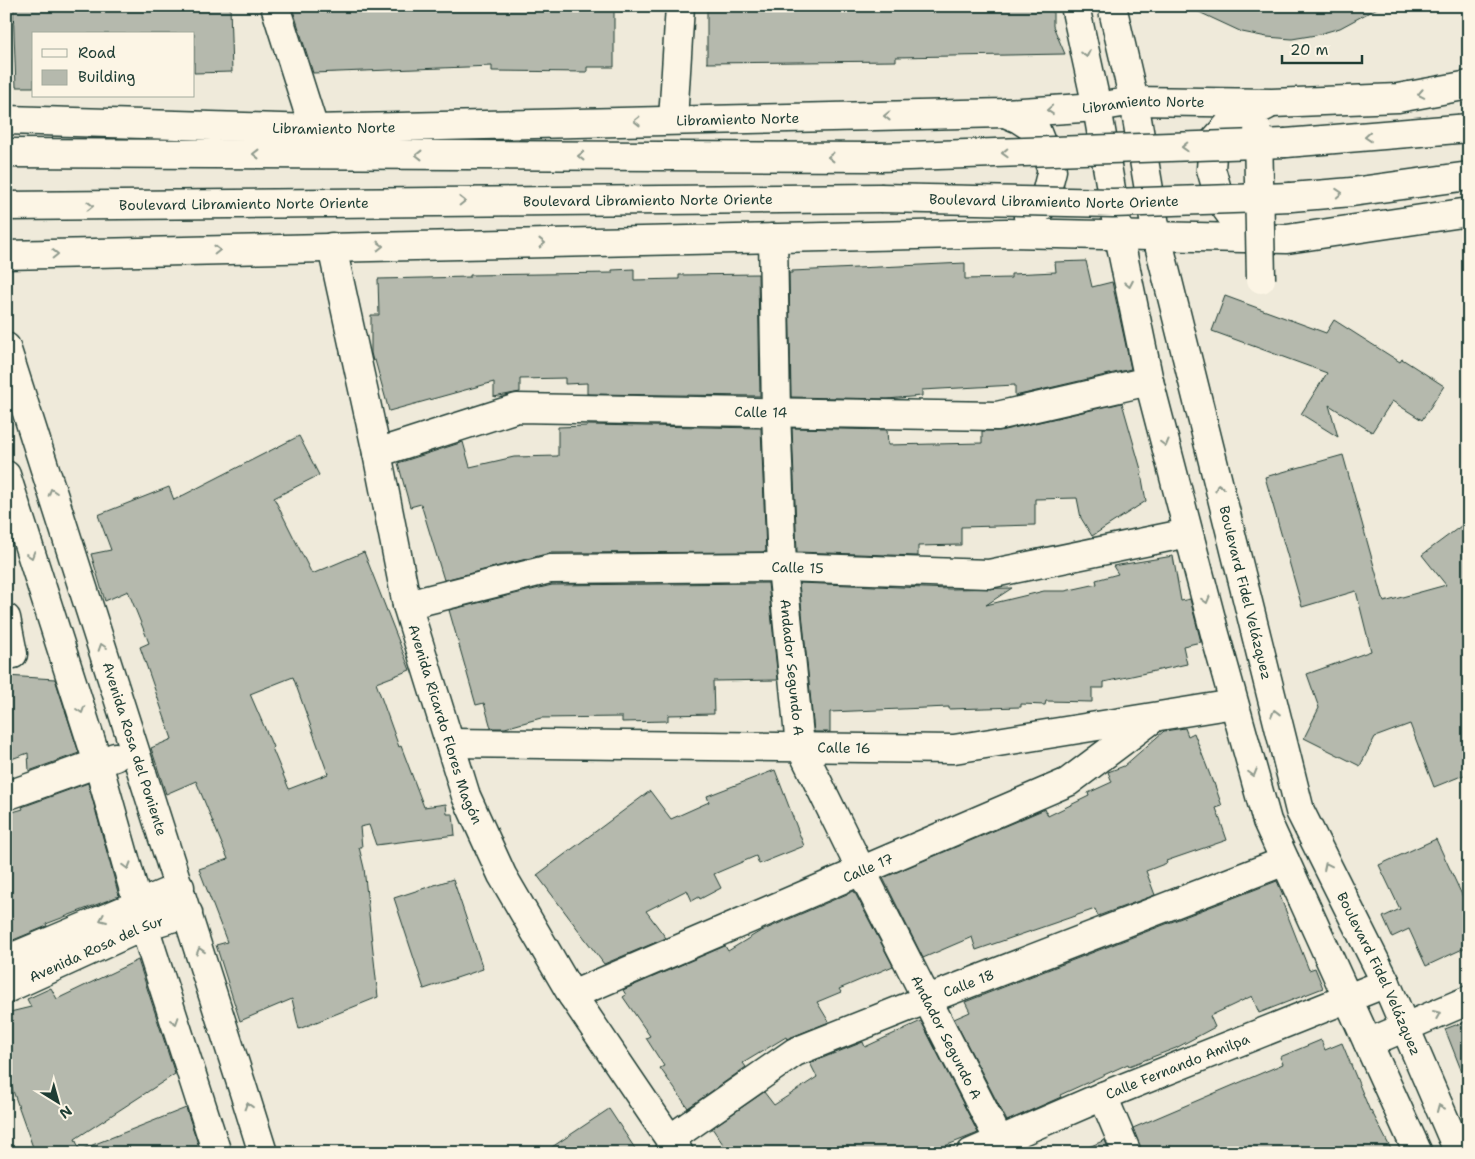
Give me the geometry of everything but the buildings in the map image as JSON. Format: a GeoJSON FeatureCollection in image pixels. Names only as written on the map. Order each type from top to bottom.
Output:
{"type":"FeatureCollection","features":[{"type":"Feature","properties":{"kind":"main road"},"geometry":{"type":"LineString","coordinates":[[275,6],[314,129]]}},
{"type":"Feature","properties":{"kind":"main road"},"geometry":{"type":"LineString","coordinates":[[673,120],[680,6]]}},
{"type":"Feature","properties":{"kind":"main road"},"geometry":{"type":"LineString","coordinates":[[1075,6],[1097,107],[1119,236],[1148,381],[1267,822],[1418,1153]]}},
{"type":"Feature","properties":{"kind":"main road","name":"Boulevard Fidel Velázquez"},"geometry":{"type":"LineString","coordinates":[[1112,6],[1134,101],[1157,237],[1300,811],[1386,983],[1460,1153]]}},
{"type":"Feature","properties":{"kind":"main road","name":"Libramiento Norte"},"geometry":{"type":"LineString","coordinates":[[6,120],[314,129],[1005,113],[1097,107],[1134,101],[1272,104],[1398,98],[1469,85]]}},
{"type":"Feature","properties":{"kind":"main road"},"geometry":{"type":"LineString","coordinates":[[1261,279],[1258,132],[1272,104]]}},
{"type":"Feature","properties":{"kind":"main road"},"geometry":{"type":"LineString","coordinates":[[1272,104],[1230,123],[1213,142],[1211,169],[1220,200],[1238,225],[1257,234],[1287,239]]}},
{"type":"Feature","properties":{"kind":"main road"},"geometry":{"type":"LineString","coordinates":[[1005,113],[1036,130],[1052,170],[1043,206],[1006,233]]}},
{"type":"Feature","properties":{"kind":"main road"},"geometry":{"type":"LineString","coordinates":[[6,153],[880,157],[1286,143],[1469,128]]}},
{"type":"Feature","properties":{"kind":"main road","name":"Boulevard Libramiento Norte Oriente"},"geometry":{"type":"LineString","coordinates":[[6,206],[880,198],[1114,203],[1291,197],[1352,192],[1469,176]]}},
{"type":"Feature","properties":{"kind":"main road"},"geometry":{"type":"LineString","coordinates":[[6,255],[1006,233],[1287,239],[1469,212]]}},
{"type":"Feature","properties":{"kind":"main road","name":"Andador Segundo A"},"geometry":{"type":"LineString","coordinates":[[773,238],[776,412],[782,567],[800,746],[999,1140]]}},
{"type":"Feature","properties":{"kind":"main road","name":"Avenida Ricardo Flores Magón"},"geometry":{"type":"LineString","coordinates":[[332,247],[377,453],[406,605],[466,796],[502,875],[572,995],[675,1146]]}},
{"type":"Feature","properties":{"kind":"main road","name":"Avenida Rosa del Poniente"},"geometry":{"type":"LineString","coordinates":[[6,347],[134,750],[180,887],[263,1153]]}},
{"type":"Feature","properties":{"kind":"main road","name":"Calle 14"},"geometry":{"type":"LineString","coordinates":[[377,453],[517,408],[997,416],[1148,381]]}},
{"type":"Feature","properties":{"kind":"main road"},"geometry":{"type":"LineString","coordinates":[[7,479],[98,763],[140,915],[217,1153]]}},
{"type":"Feature","properties":{"kind":"main road","name":"Calle 15"},"geometry":{"type":"LineString","coordinates":[[406,605],[550,569],[782,567],[989,574],[1188,533]]}},
{"type":"Feature","properties":{"kind":"main road"},"geometry":{"type":"LineString","coordinates":[[6,618],[13,654],[6,654]]}},
{"type":"Feature","properties":{"kind":"main road","name":"Calle 16"},"geometry":{"type":"LineString","coordinates":[[450,743],[954,749],[1234,704]]}},
{"type":"Feature","properties":{"kind":"main road","name":"Calle 17"},"geometry":{"type":"LineString","coordinates":[[572,995],[1068,782],[1152,718]]}},
{"type":"Feature","properties":{"kind":"main road"},"geometry":{"type":"LineString","coordinates":[[6,796],[134,750]]}},
{"type":"Feature","properties":{"kind":"main road","name":"Calle 18"},"geometry":{"type":"LineString","coordinates":[[675,1146],[795,1052],[1285,861]]}},
{"type":"Feature","properties":{"kind":"main road","name":"Avenida Rosa del Sur"},"geometry":{"type":"LineString","coordinates":[[6,989],[140,915],[180,887]]}},
{"type":"Feature","properties":{"kind":"main road","name":"Avenida Rosa del Sur"},"geometry":{"type":"LineString","coordinates":[[6,960],[140,915],[188,913]]}},
{"type":"Feature","properties":{"kind":"main road","name":"Calle Fernando Amilpa"},"geometry":{"type":"LineString","coordinates":[[971,1153],[1103,1096],[1386,983]]}},
{"type":"Feature","properties":{"kind":"main road"},"geometry":{"type":"LineString","coordinates":[[1368,1043],[1469,1000]]}},
{"type":"Feature","properties":{"kind":"main road"},"geometry":{"type":"LineString","coordinates":[[1103,1096],[1127,1153]]}}]}
